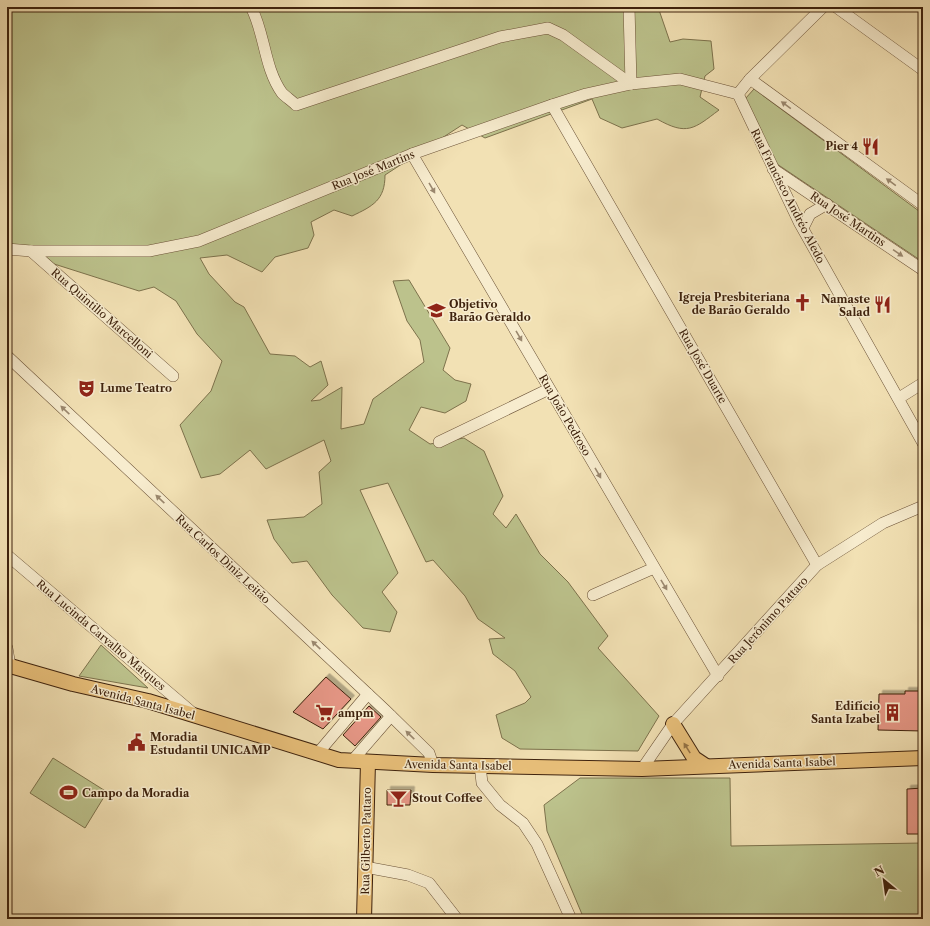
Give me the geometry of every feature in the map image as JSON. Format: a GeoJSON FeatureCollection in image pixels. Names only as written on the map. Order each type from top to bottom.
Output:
{"type":"FeatureCollection","features":[{"type":"Feature","properties":{"kind":"main road","name":"Avenida Santa Isabel"},"geometry":{"type":"LineString","coordinates":[[8,665],[73,684],[148,701],[337,759],[433,765],[642,769],[923,758]]}},
{"type":"Feature","properties":{"kind":"main road"},"geometry":{"type":"LineString","coordinates":[[674,724],[694,758],[706,766]]}},
{"type":"Feature","properties":{"kind":"main road","name":"Rua Gilberto Pattaro"},"geometry":{"type":"LineString","coordinates":[[364,919],[368,762]]}},
{"type":"Feature","properties":{"kind":"street"},"geometry":{"type":"LineString","coordinates":[[251,7],[257,18],[274,79],[283,93],[296,105],[500,37],[548,28],[563,34],[631,84]]}},
{"type":"Feature","properties":{"kind":"street"},"geometry":{"type":"LineString","coordinates":[[629,7],[631,84]]}},
{"type":"Feature","properties":{"kind":"street"},"geometry":{"type":"LineString","coordinates":[[738,94],[750,79],[823,7]]}},
{"type":"Feature","properties":{"kind":"street"},"geometry":{"type":"LineString","coordinates":[[836,7],[923,70]]}},
{"type":"Feature","properties":{"kind":"street","name":"Rua José Martins"},"geometry":{"type":"LineString","coordinates":[[7,249],[31,251],[149,251],[199,241],[412,154],[586,94],[631,84],[680,79],[738,94]]}},
{"type":"Feature","properties":{"kind":"street"},"geometry":{"type":"LineString","coordinates":[[750,79],[923,205]]}},
{"type":"Feature","properties":{"kind":"street","name":"Rua Francisco Andréo Aledo"},"geometry":{"type":"LineString","coordinates":[[738,94],[772,168],[803,228],[923,443]]}},
{"type":"Feature","properties":{"kind":"street","name":"Rua José Duarte"},"geometry":{"type":"LineString","coordinates":[[552,105],[817,565]]}},
{"type":"Feature","properties":{"kind":"street","name":"Rua João Pedroso"},"geometry":{"type":"LineString","coordinates":[[412,154],[718,676]]}},
{"type":"Feature","properties":{"kind":"street","name":"Rua José Martins"},"geometry":{"type":"LineString","coordinates":[[772,168],[923,270]]}},
{"type":"Feature","properties":{"kind":"street"},"geometry":{"type":"LineString","coordinates":[[803,228],[810,214],[827,204]]}},
{"type":"Feature","properties":{"kind":"street","name":"Rua Quintilio Marcelloni"},"geometry":{"type":"LineString","coordinates":[[31,251],[173,376]]}},
{"type":"Feature","properties":{"kind":"street","name":"Rua Carlos Diniz Leitão"},"geometry":{"type":"LineString","coordinates":[[7,356],[391,716],[429,753],[433,765]]}},
{"type":"Feature","properties":{"kind":"street"},"geometry":{"type":"LineString","coordinates":[[898,398],[923,383]]}},
{"type":"Feature","properties":{"kind":"street"},"geometry":{"type":"LineString","coordinates":[[438,442],[549,389]]}},
{"type":"Feature","properties":{"kind":"street","name":"Rua Jerônimo Pattaro"},"geometry":{"type":"LineString","coordinates":[[642,769],[674,724],[817,565],[883,523],[923,506]]}},
{"type":"Feature","properties":{"kind":"street","name":"Rua Lucinda Carvalho Marques"},"geometry":{"type":"LineString","coordinates":[[7,555],[196,716]]}},
{"type":"Feature","properties":{"kind":"street"},"geometry":{"type":"LineString","coordinates":[[593,595],[654,568]]}},
{"type":"Feature","properties":{"kind":"street"},"geometry":{"type":"LineString","coordinates":[[7,648],[8,665]]}},
{"type":"Feature","properties":{"kind":"street"},"geometry":{"type":"LineString","coordinates":[[318,753],[368,694]]}},
{"type":"Feature","properties":{"kind":"street"},"geometry":{"type":"LineString","coordinates":[[352,760],[391,716]]}},
{"type":"Feature","properties":{"kind":"street"},"geometry":{"type":"LineString","coordinates":[[480,765],[482,783],[500,805],[523,823],[537,844],[571,919]]}},
{"type":"Feature","properties":{"kind":"street"},"geometry":{"type":"LineString","coordinates":[[365,867],[408,875],[429,883],[457,919]]}},
{"type":"Feature","properties":{"kind":"green space"},"geometry":{"type":"Polygon","coordinates":[[[7,7],[658,7],[670,42],[683,39],[711,41],[714,69],[705,76],[700,97],[719,110],[696,126],[683,129],[657,119],[622,128],[600,118],[592,99],[485,138],[462,125],[385,175],[383,191],[376,201],[366,209],[352,216],[334,210],[311,222],[314,235],[308,248],[275,257],[262,272],[227,255],[200,258],[209,274],[235,302],[244,307],[270,354],[295,356],[310,367],[321,361],[328,385],[311,401],[320,400],[342,387],[341,429],[364,424],[373,399],[424,362],[420,340],[407,321],[393,281],[409,280],[450,348],[443,370],[455,380],[471,384],[466,401],[445,413],[421,407],[409,430],[430,444],[464,438],[484,451],[503,496],[493,514],[506,528],[516,514],[540,554],[568,582],[608,636],[598,648],[659,716],[638,751],[520,749],[502,738],[496,715],[525,703],[531,697],[515,671],[493,654],[489,639],[505,638],[478,619],[465,596],[433,560],[426,562],[388,483],[360,490],[398,573],[382,592],[397,612],[390,632],[363,628],[332,595],[307,561],[292,563],[274,539],[267,520],[304,517],[322,504],[319,472],[331,461],[324,440],[266,469],[250,450],[220,474],[201,478],[180,425],[211,391],[222,361],[197,334],[176,301],[154,287],[139,291],[7,249],[7,7]]]}},
{"type":"Feature","properties":{"kind":"green space"},"geometry":{"type":"Polygon","coordinates":[[[754,89],[923,214],[923,262],[777,164],[745,99],[754,89]]]}},
{"type":"Feature","properties":{"kind":"green space"},"geometry":{"type":"Polygon","coordinates":[[[101,645],[148,688],[79,676],[101,645]]]}},
{"type":"Feature","properties":{"kind":"green space","name":"Campo da Moradia"},"geometry":{"type":"Polygon","coordinates":[[[53,758],[107,792],[85,828],[30,793],[53,758]]]}},
{"type":"Feature","properties":{"kind":"green space"},"geometry":{"type":"Polygon","coordinates":[[[580,778],[730,778],[731,846],[923,843],[923,919],[584,919],[547,831],[544,805],[580,778]]]}},
{"type":"Feature","properties":{"kind":"building"},"geometry":{"type":"Polygon","coordinates":[[[326,677],[351,699],[323,729],[293,712],[326,677]]]}},
{"type":"Feature","properties":{"kind":"building"},"geometry":{"type":"Polygon","coordinates":[[[905,691],[923,691],[923,731],[878,730],[879,694],[905,694],[905,691]]]}},
{"type":"Feature","properties":{"kind":"building"},"geometry":{"type":"Polygon","coordinates":[[[369,706],[381,717],[355,746],[343,735],[369,706]]]}},
{"type":"Feature","properties":{"kind":"building"},"geometry":{"type":"Polygon","coordinates":[[[923,788],[923,834],[907,834],[907,789],[923,788]]]}},
{"type":"Feature","properties":{"kind":"building","name":"Stout Coffee"},"geometry":{"type":"Polygon","coordinates":[[[387,790],[411,790],[410,805],[387,805],[387,790]]]}},
{"type":"Feature","properties":{"kind":"place","name":"Pier 4"},"geometry":{"type":"Point","coordinates":[871,146]}},
{"type":"Feature","properties":{"kind":"place","name":"Igreja Presbiteriana de Barão Geraldo"},"geometry":{"type":"Point","coordinates":[803,303]}},
{"type":"Feature","properties":{"kind":"place","name":"Namaste Salad"},"geometry":{"type":"Point","coordinates":[883,305]}},
{"type":"Feature","properties":{"kind":"place","name":"Objetivo Barão Geraldo"},"geometry":{"type":"Point","coordinates":[436,310]}},
{"type":"Feature","properties":{"kind":"place","name":"Lume Teatro"},"geometry":{"type":"Point","coordinates":[87,388]}},
{"type":"Feature","properties":{"kind":"place","name":"Edifício Santa Izabel"},"geometry":{"type":"Point","coordinates":[893,712]}},
{"type":"Feature","properties":{"kind":"place","name":"ampm"},"geometry":{"type":"Point","coordinates":[325,713]}},
{"type":"Feature","properties":{"kind":"place","name":"Moradia Estudantil UNICAMP"},"geometry":{"type":"Point","coordinates":[137,743]}},
{"type":"Feature","properties":{"kind":"place","name":"Campo da Moradia"},"geometry":{"type":"Point","coordinates":[69,793]}},
{"type":"Feature","properties":{"kind":"place","name":"Stout Coffee"},"geometry":{"type":"Point","coordinates":[399,798]}}]}
